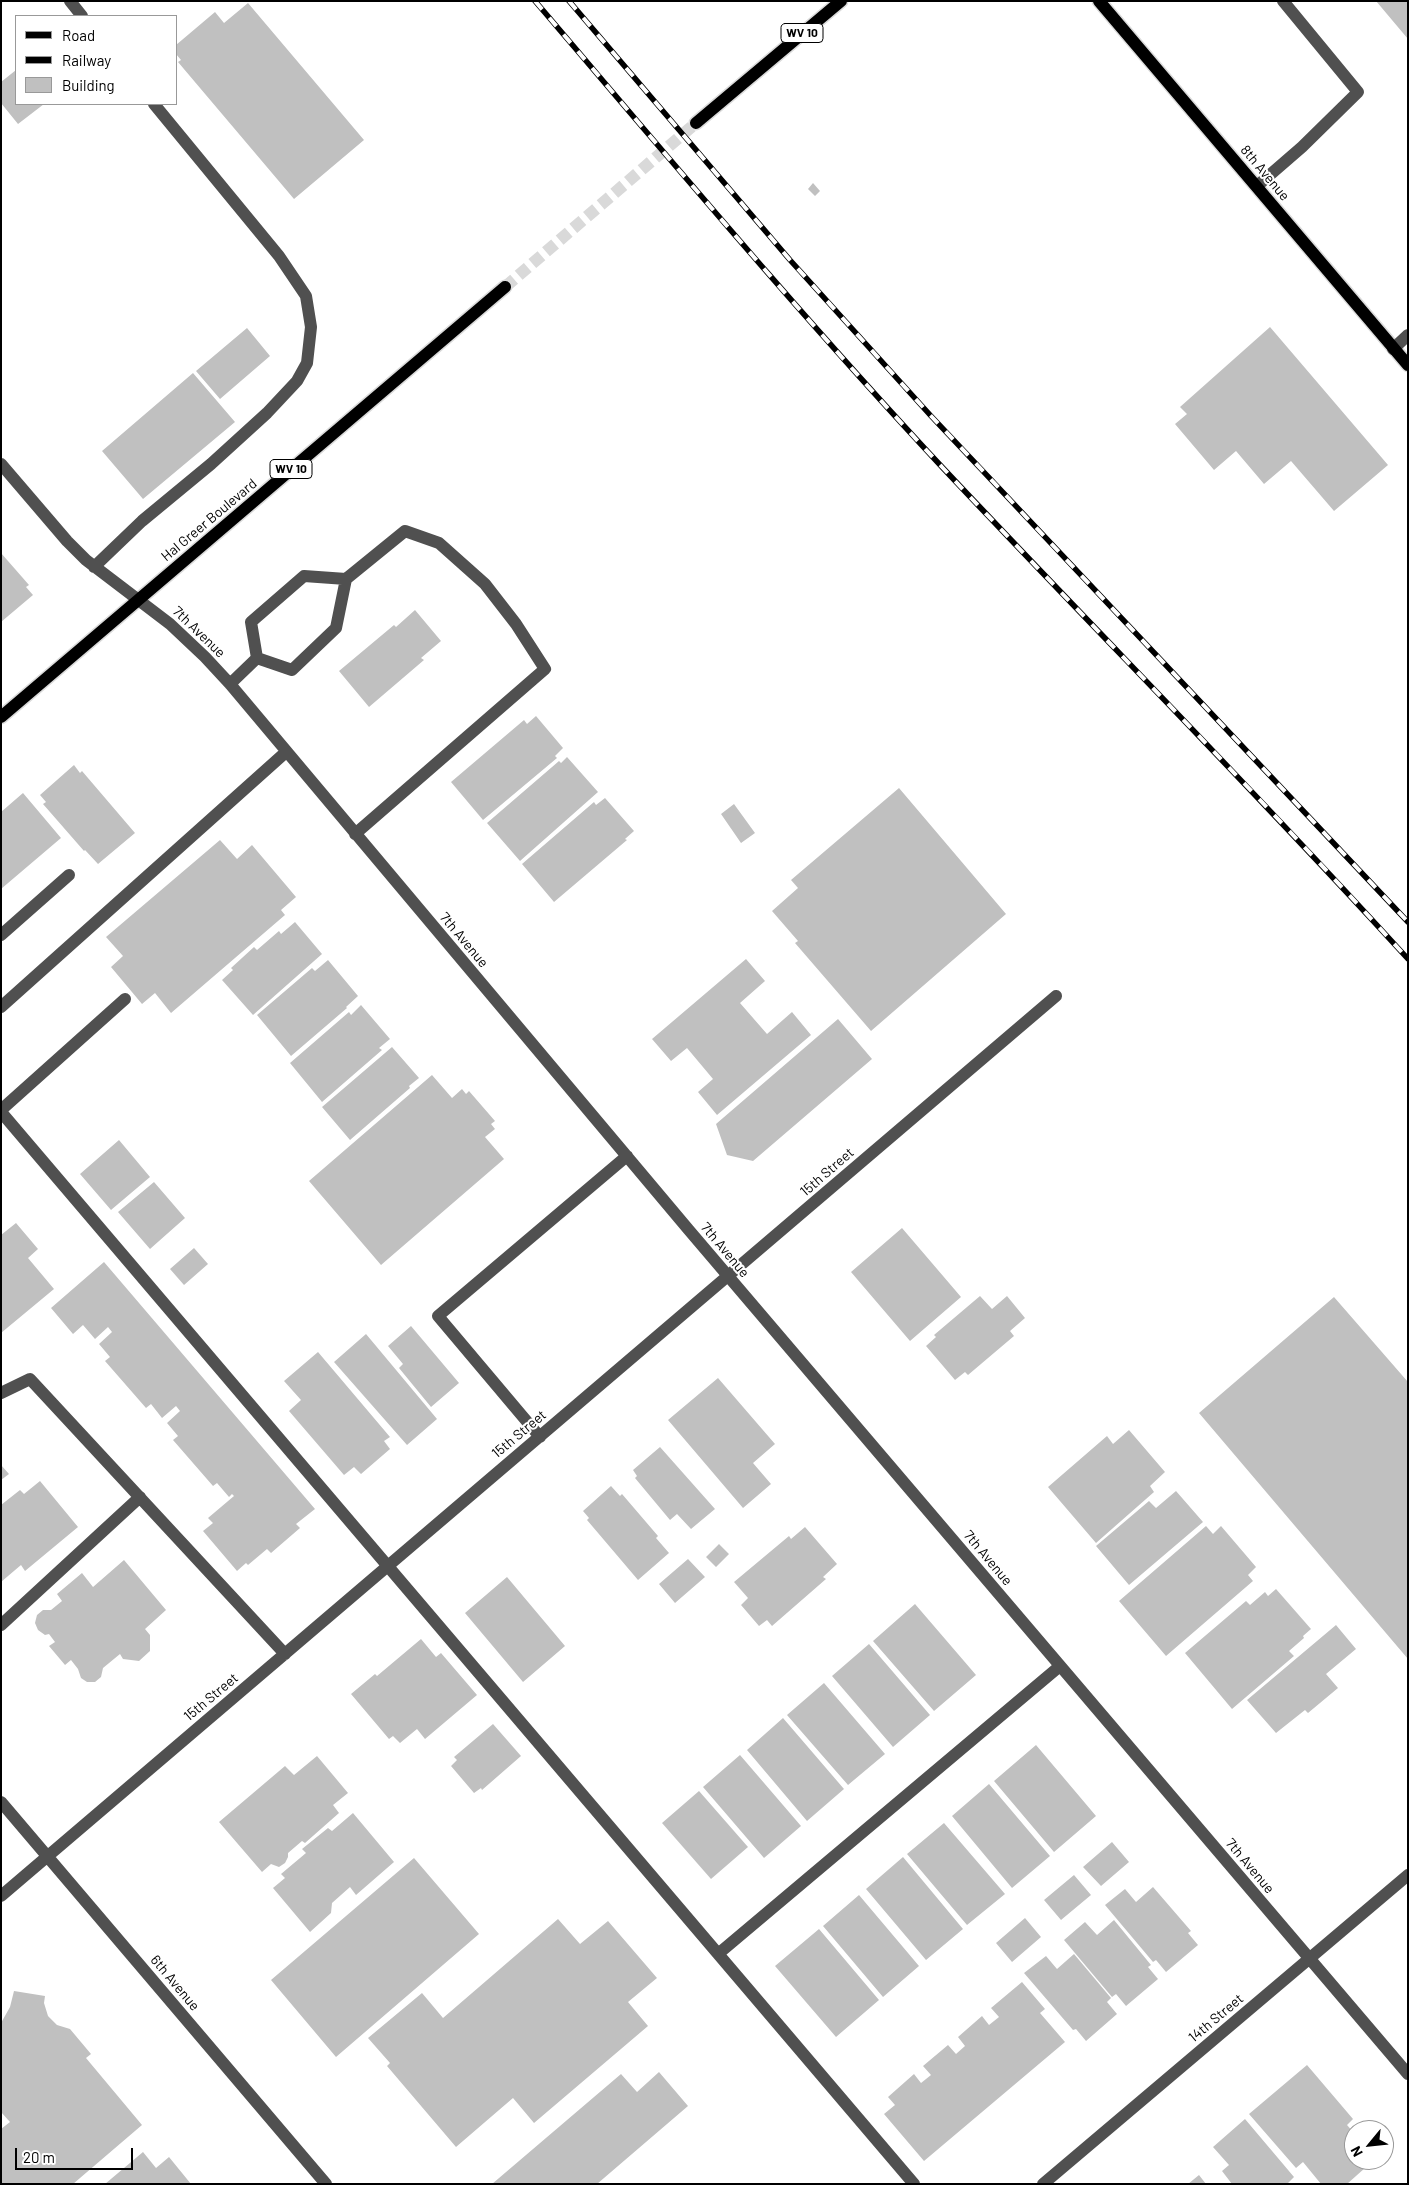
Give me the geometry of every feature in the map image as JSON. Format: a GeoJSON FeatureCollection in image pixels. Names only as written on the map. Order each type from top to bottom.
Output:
{"type":"FeatureCollection","features":[{"type":"Feature","properties":{"kind":"main road","name":"WV 10"},"geometry":{"type":"LineString","coordinates":[[696,123],[841,1]]}},
{"type":"Feature","properties":{"kind":"main road","name":"8th Avenue"},"geometry":{"type":"LineString","coordinates":[[1099,1],[1408,366]]}},
{"type":"Feature","properties":{"kind":"main road","name":"Hal Greer Boulevard"},"geometry":{"type":"LineString","coordinates":[[1,717],[505,287]]}},
{"type":"Feature","properties":{"kind":"street"},"geometry":{"type":"LineString","coordinates":[[70,1],[81,15]]}},
{"type":"Feature","properties":{"kind":"street"},"geometry":{"type":"LineString","coordinates":[[1257,186],[1358,92],[1283,1]]}},
{"type":"Feature","properties":{"kind":"street"},"geometry":{"type":"LineString","coordinates":[[94,567],[142,522],[211,464],[267,413],[297,381],[307,363],[311,327],[306,296],[279,256],[155,105]]}},
{"type":"Feature","properties":{"kind":"street"},"geometry":{"type":"LineString","coordinates":[[1393,349],[1408,335]]}},
{"type":"Feature","properties":{"kind":"street","name":"7th Avenue"},"geometry":{"type":"LineString","coordinates":[[1,464],[67,541],[94,567],[139,599],[193,646],[230,684],[728,1277],[1408,2074]]}},
{"type":"Feature","properties":{"kind":"street"},"geometry":{"type":"LineString","coordinates":[[256,658],[292,670],[336,628],[346,580],[405,531],[439,543],[485,584],[516,624],[545,668],[355,834]]}},
{"type":"Feature","properties":{"kind":"street"},"geometry":{"type":"LineString","coordinates":[[256,658],[251,622],[304,576],[346,580]]}},
{"type":"Feature","properties":{"kind":"street"},"geometry":{"type":"LineString","coordinates":[[230,684],[256,658]]}},
{"type":"Feature","properties":{"kind":"street"},"geometry":{"type":"LineString","coordinates":[[1,1008],[286,752]]}},
{"type":"Feature","properties":{"kind":"street"},"geometry":{"type":"LineString","coordinates":[[1,934],[69,876]]}},
{"type":"Feature","properties":{"kind":"street","name":"15th Street"},"geometry":{"type":"LineString","coordinates":[[1,1896],[1056,996]]}},
{"type":"Feature","properties":{"kind":"street"},"geometry":{"type":"LineString","coordinates":[[125,999],[1,1111],[914,2184]]}},
{"type":"Feature","properties":{"kind":"street"},"geometry":{"type":"LineString","coordinates":[[540,1436],[438,1316],[626,1156]]}},
{"type":"Feature","properties":{"kind":"street"},"geometry":{"type":"LineString","coordinates":[[1,1393],[30,1379],[285,1654]]}},
{"type":"Feature","properties":{"kind":"street"},"geometry":{"type":"LineString","coordinates":[[1,1625],[140,1497]]}},
{"type":"Feature","properties":{"kind":"street"},"geometry":{"type":"LineString","coordinates":[[718,1954],[1060,1666]]}},
{"type":"Feature","properties":{"kind":"street","name":"6th Avenue"},"geometry":{"type":"LineString","coordinates":[[1,1802],[326,2184]]}},
{"type":"Feature","properties":{"kind":"street","name":"14th Street"},"geometry":{"type":"LineString","coordinates":[[1043,2184],[1408,1874]]}},
{"type":"Feature","properties":{"kind":"building"},"geometry":{"type":"Polygon","coordinates":[[[1376,1],[1408,1],[1408,39],[1376,1]]]}},
{"type":"Feature","properties":{"kind":"building"},"geometry":{"type":"Polygon","coordinates":[[[248,3],[364,140],[294,199],[178,62],[181,60],[178,56],[178,43],[215,12],[224,23],[248,3]]]}},
{"type":"Feature","properties":{"kind":"building"},"geometry":{"type":"Polygon","coordinates":[[[15,71],[15,105],[43,105],[18,124],[1,103],[1,82],[15,71]]]}},
{"type":"Feature","properties":{"kind":"building"},"geometry":{"type":"Polygon","coordinates":[[[813,183],[820,191],[815,196],[808,189],[813,183]]]}},
{"type":"Feature","properties":{"kind":"building"},"geometry":{"type":"Polygon","coordinates":[[[1270,327],[1388,465],[1334,511],[1291,461],[1264,484],[1236,451],[1214,470],[1175,424],[1187,414],[1180,407],[1270,327]]]}},
{"type":"Feature","properties":{"kind":"building"},"geometry":{"type":"Polygon","coordinates":[[[247,328],[270,356],[220,399],[196,371],[247,328]]]}},
{"type":"Feature","properties":{"kind":"building"},"geometry":{"type":"Polygon","coordinates":[[[193,373],[235,422],[143,499],[102,451],[193,373]]]}},
{"type":"Feature","properties":{"kind":"building"},"geometry":{"type":"Polygon","coordinates":[[[1,553],[29,585],[26,587],[33,595],[1,622],[1,553]]]}},
{"type":"Feature","properties":{"kind":"building"},"geometry":{"type":"Polygon","coordinates":[[[415,610],[441,641],[421,658],[424,660],[369,707],[339,671],[415,610]]]}},
{"type":"Feature","properties":{"kind":"building"},"geometry":{"type":"Polygon","coordinates":[[[536,716],[563,748],[555,756],[557,758],[483,820],[451,782],[524,720],[527,724],[536,716]]]}},
{"type":"Feature","properties":{"kind":"building"},"geometry":{"type":"Polygon","coordinates":[[[567,757],[598,792],[520,861],[487,823],[559,761],[561,763],[567,757]]]}},
{"type":"Feature","properties":{"kind":"building"},"geometry":{"type":"Polygon","coordinates":[[[74,765],[80,773],[82,771],[135,833],[98,864],[84,851],[43,804],[46,802],[40,795],[74,765]]]}},
{"type":"Feature","properties":{"kind":"building"},"geometry":{"type":"Polygon","coordinates":[[[899,788],[1006,914],[871,1031],[795,943],[798,941],[772,911],[798,888],[791,880],[899,788]]]}},
{"type":"Feature","properties":{"kind":"building"},"geometry":{"type":"Polygon","coordinates":[[[23,793],[61,838],[1,889],[1,812],[23,793]]]}},
{"type":"Feature","properties":{"kind":"building"},"geometry":{"type":"Polygon","coordinates":[[[605,798],[634,831],[625,839],[627,840],[554,902],[522,864],[594,802],[596,805],[605,798]]]}},
{"type":"Feature","properties":{"kind":"building"},"geometry":{"type":"Polygon","coordinates":[[[734,804],[755,833],[741,843],[721,814],[734,804]]]}},
{"type":"Feature","properties":{"kind":"building"},"geometry":{"type":"Polygon","coordinates":[[[220,840],[237,859],[252,845],[296,897],[281,910],[285,915],[171,1013],[155,993],[142,1004],[111,967],[123,956],[106,937],[220,840]]]}},
{"type":"Feature","properties":{"kind":"building"},"geometry":{"type":"Polygon","coordinates":[[[295,922],[322,954],[253,1015],[222,980],[233,970],[231,968],[254,947],[257,950],[279,931],[281,934],[295,922]]]}},
{"type":"Feature","properties":{"kind":"building"},"geometry":{"type":"Polygon","coordinates":[[[746,959],[765,981],[740,1003],[767,1034],[792,1012],[811,1035],[717,1115],[698,1092],[713,1079],[687,1048],[671,1061],[652,1039],[746,959]]]}},
{"type":"Feature","properties":{"kind":"building"},"geometry":{"type":"Polygon","coordinates":[[[328,960],[358,996],[347,1008],[291,1056],[257,1015],[312,968],[315,971],[328,960]]]}},
{"type":"Feature","properties":{"kind":"building"},"geometry":{"type":"Polygon","coordinates":[[[361,1005],[390,1039],[379,1048],[382,1050],[322,1102],[290,1063],[349,1012],[351,1015],[361,1005]]]}},
{"type":"Feature","properties":{"kind":"building"},"geometry":{"type":"Polygon","coordinates":[[[838,1019],[872,1059],[753,1161],[727,1155],[716,1124],[838,1019]]]}},
{"type":"Feature","properties":{"kind":"building"},"geometry":{"type":"Polygon","coordinates":[[[392,1047],[419,1078],[350,1140],[322,1107],[392,1047]]]}},
{"type":"Feature","properties":{"kind":"building"},"geometry":{"type":"Polygon","coordinates":[[[432,1075],[452,1098],[462,1089],[466,1094],[469,1091],[495,1121],[491,1124],[495,1129],[485,1137],[504,1159],[381,1265],[309,1181],[432,1075]]]}},
{"type":"Feature","properties":{"kind":"building"},"geometry":{"type":"Polygon","coordinates":[[[119,1140],[150,1177],[111,1210],[80,1174],[119,1140]]]}},
{"type":"Feature","properties":{"kind":"building"},"geometry":{"type":"Polygon","coordinates":[[[154,1182],[185,1218],[150,1249],[118,1212],[154,1182]]]}},
{"type":"Feature","properties":{"kind":"building"},"geometry":{"type":"Polygon","coordinates":[[[16,1223],[38,1249],[28,1258],[54,1289],[1,1333],[1,1235],[16,1223]]]}},
{"type":"Feature","properties":{"kind":"building"},"geometry":{"type":"Polygon","coordinates":[[[902,1228],[961,1297],[910,1341],[851,1272],[902,1228]]]}},
{"type":"Feature","properties":{"kind":"building"},"geometry":{"type":"Polygon","coordinates":[[[194,1248],[208,1264],[184,1285],[170,1269],[194,1248]]]}},
{"type":"Feature","properties":{"kind":"building"},"geometry":{"type":"Polygon","coordinates":[[[104,1262],[315,1509],[296,1524],[300,1528],[271,1553],[267,1549],[248,1565],[246,1563],[237,1571],[203,1531],[213,1523],[208,1518],[234,1496],[232,1494],[229,1497],[217,1483],[213,1486],[173,1440],[178,1436],[167,1423],[180,1411],[176,1406],[162,1418],[151,1404],[146,1408],[105,1361],[110,1357],[99,1344],[112,1332],[108,1327],[95,1339],[83,1325],[73,1334],[51,1308],[104,1262]]]}},
{"type":"Feature","properties":{"kind":"building"},"geometry":{"type":"Polygon","coordinates":[[[980,1296],[992,1309],[1007,1296],[1025,1318],[1010,1331],[1014,1336],[968,1375],[965,1372],[955,1380],[926,1346],[936,1337],[934,1335],[980,1296]]]}},
{"type":"Feature","properties":{"kind":"building"},"geometry":{"type":"Polygon","coordinates":[[[1334,1297],[1408,1382],[1408,1659],[1199,1413],[1334,1297]]]}},
{"type":"Feature","properties":{"kind":"building"},"geometry":{"type":"Polygon","coordinates":[[[411,1326],[459,1383],[431,1407],[399,1368],[403,1364],[388,1346],[411,1326]]]}},
{"type":"Feature","properties":{"kind":"building"},"geometry":{"type":"Polygon","coordinates":[[[366,1334],[437,1419],[407,1445],[334,1362],[366,1334]]]}},
{"type":"Feature","properties":{"kind":"building"},"geometry":{"type":"Polygon","coordinates":[[[318,1352],[390,1437],[384,1441],[390,1449],[361,1474],[354,1467],[344,1475],[289,1411],[301,1400],[284,1381],[318,1352]]]}},
{"type":"Feature","properties":{"kind":"building"},"geometry":{"type":"Polygon","coordinates":[[[718,1378],[775,1444],[753,1463],[771,1484],[743,1508],[668,1420],[718,1378]]]}},
{"type":"Feature","properties":{"kind":"building"},"geometry":{"type":"Polygon","coordinates":[[[1129,1430],[1165,1472],[1150,1486],[1154,1492],[1096,1543],[1048,1487],[1107,1436],[1113,1444],[1129,1430]]]}},
{"type":"Feature","properties":{"kind":"building"},"geometry":{"type":"Polygon","coordinates":[[[660,1447],[715,1509],[691,1529],[677,1514],[670,1520],[635,1478],[637,1476],[633,1470],[660,1447]]]}},
{"type":"Feature","properties":{"kind":"building"},"geometry":{"type":"Polygon","coordinates":[[[1,1465],[9,1474],[1,1480],[1,1465]]]}},
{"type":"Feature","properties":{"kind":"building"},"geometry":{"type":"Polygon","coordinates":[[[40,1481],[78,1527],[25,1571],[21,1565],[1,1582],[1,1505],[20,1490],[24,1494],[40,1481]]]}},
{"type":"Feature","properties":{"kind":"building"},"geometry":{"type":"Polygon","coordinates":[[[611,1486],[620,1496],[622,1494],[658,1536],[656,1538],[669,1553],[638,1580],[587,1520],[589,1518],[583,1511],[611,1486]]]}},
{"type":"Feature","properties":{"kind":"building"},"geometry":{"type":"Polygon","coordinates":[[[1176,1491],[1203,1522],[1129,1585],[1096,1546],[1149,1501],[1156,1508],[1176,1491]]]}},
{"type":"Feature","properties":{"kind":"building"},"geometry":{"type":"Polygon","coordinates":[[[1206,1526],[1213,1534],[1221,1526],[1256,1567],[1248,1575],[1253,1581],[1166,1656],[1119,1601],[1206,1526]]]}},
{"type":"Feature","properties":{"kind":"building"},"geometry":{"type":"Polygon","coordinates":[[[805,1527],[837,1564],[823,1577],[826,1579],[772,1626],[767,1620],[759,1626],[741,1605],[748,1598],[734,1582],[789,1536],[791,1539],[805,1527]]]}},
{"type":"Feature","properties":{"kind":"building"},"geometry":{"type":"Polygon","coordinates":[[[719,1544],[729,1554],[716,1567],[706,1557],[719,1544]]]}},
{"type":"Feature","properties":{"kind":"building"},"geometry":{"type":"Polygon","coordinates":[[[688,1559],[705,1577],[675,1603],[659,1584],[688,1559]]]}},
{"type":"Feature","properties":{"kind":"building"},"geometry":{"type":"Polygon","coordinates":[[[124,1560],[166,1610],[145,1629],[150,1635],[150,1651],[139,1661],[123,1659],[120,1654],[103,1668],[101,1677],[95,1682],[87,1682],[81,1678],[78,1669],[71,1660],[65,1665],[49,1646],[55,1642],[49,1634],[45,1635],[38,1630],[35,1623],[37,1615],[43,1610],[51,1610],[62,1601],[57,1594],[82,1573],[93,1587],[124,1560]]]}},
{"type":"Feature","properties":{"kind":"building"},"geometry":{"type":"Polygon","coordinates":[[[507,1577],[565,1646],[523,1682],[465,1613],[507,1577]]]}},
{"type":"Feature","properties":{"kind":"building"},"geometry":{"type":"Polygon","coordinates":[[[1276,1589],[1311,1629],[1289,1651],[1294,1656],[1232,1709],[1185,1653],[1246,1601],[1250,1605],[1265,1592],[1268,1596],[1276,1589]]]}},
{"type":"Feature","properties":{"kind":"building"},"geometry":{"type":"Polygon","coordinates":[[[915,1604],[976,1675],[934,1711],[873,1641],[915,1604]]]}},
{"type":"Feature","properties":{"kind":"building"},"geometry":{"type":"Polygon","coordinates":[[[1336,1625],[1356,1649],[1326,1674],[1338,1688],[1308,1713],[1305,1710],[1276,1733],[1247,1700],[1336,1625]]]}},
{"type":"Feature","properties":{"kind":"building"},"geometry":{"type":"Polygon","coordinates":[[[421,1639],[436,1657],[441,1653],[477,1695],[425,1739],[417,1729],[400,1743],[393,1736],[389,1739],[351,1694],[375,1674],[377,1676],[421,1639]]]}},
{"type":"Feature","properties":{"kind":"building"},"geometry":{"type":"Polygon","coordinates":[[[869,1644],[930,1715],[893,1747],[832,1676],[869,1644]]]}},
{"type":"Feature","properties":{"kind":"building"},"geometry":{"type":"Polygon","coordinates":[[[824,1683],[885,1754],[848,1785],[787,1715],[824,1683]]]}},
{"type":"Feature","properties":{"kind":"building"},"geometry":{"type":"Polygon","coordinates":[[[783,1718],[844,1789],[807,1821],[747,1750],[783,1718]]]}},
{"type":"Feature","properties":{"kind":"building"},"geometry":{"type":"Polygon","coordinates":[[[493,1724],[521,1756],[482,1790],[481,1788],[474,1793],[451,1766],[457,1760],[454,1757],[493,1724]]]}},
{"type":"Feature","properties":{"kind":"building"},"geometry":{"type":"Polygon","coordinates":[[[1036,1745],[1096,1816],[1054,1852],[994,1781],[1036,1745]]]}},
{"type":"Feature","properties":{"kind":"building"},"geometry":{"type":"Polygon","coordinates":[[[740,1755],[801,1826],[764,1858],[703,1787],[740,1755]]]}},
{"type":"Feature","properties":{"kind":"building"},"geometry":{"type":"Polygon","coordinates":[[[317,1756],[348,1793],[333,1805],[339,1813],[305,1843],[302,1841],[288,1853],[285,1863],[279,1867],[271,1864],[262,1872],[219,1822],[285,1766],[294,1775],[317,1756]]]}},
{"type":"Feature","properties":{"kind":"building"},"geometry":{"type":"Polygon","coordinates":[[[989,1784],[1050,1856],[1012,1888],[952,1816],[989,1784]]]}},
{"type":"Feature","properties":{"kind":"building"},"geometry":{"type":"Polygon","coordinates":[[[699,1791],[748,1847],[711,1879],[662,1823],[699,1791]]]}},
{"type":"Feature","properties":{"kind":"building"},"geometry":{"type":"Polygon","coordinates":[[[353,1813],[394,1862],[356,1895],[350,1887],[332,1903],[331,1913],[310,1932],[273,1888],[285,1878],[281,1874],[306,1853],[302,1849],[328,1828],[332,1831],[353,1813]]]}},
{"type":"Feature","properties":{"kind":"building"},"geometry":{"type":"Polygon","coordinates":[[[944,1823],[1005,1894],[967,1925],[907,1854],[944,1823]]]}},
{"type":"Feature","properties":{"kind":"building"},"geometry":{"type":"Polygon","coordinates":[[[1112,1842],[1129,1862],[1101,1886],[1083,1867],[1112,1842]]]}},
{"type":"Feature","properties":{"kind":"building"},"geometry":{"type":"Polygon","coordinates":[[[903,1857],[963,1929],[926,1960],[866,1889],[903,1857]]]}},
{"type":"Feature","properties":{"kind":"building"},"geometry":{"type":"Polygon","coordinates":[[[414,1858],[479,1934],[336,2057],[271,1980],[414,1858]]]}},
{"type":"Feature","properties":{"kind":"building"},"geometry":{"type":"Polygon","coordinates":[[[1074,1875],[1091,1895],[1061,1920],[1044,1900],[1074,1875]]]}},
{"type":"Feature","properties":{"kind":"building"},"geometry":{"type":"Polygon","coordinates":[[[1153,1887],[1191,1931],[1188,1933],[1198,1945],[1166,1972],[1156,1960],[1153,1962],[1105,1905],[1125,1889],[1136,1902],[1153,1887]]]}},
{"type":"Feature","properties":{"kind":"building"},"geometry":{"type":"Polygon","coordinates":[[[859,1895],[919,1966],[883,1997],[823,1926],[859,1895]]]}},
{"type":"Feature","properties":{"kind":"building"},"geometry":{"type":"Polygon","coordinates":[[[1025,1918],[1041,1937],[1012,1962],[996,1943],[1025,1918]]]}},
{"type":"Feature","properties":{"kind":"building"},"geometry":{"type":"Polygon","coordinates":[[[558,1919],[580,1944],[608,1921],[657,1978],[628,2002],[648,2026],[534,2123],[513,2098],[456,2147],[387,2066],[390,2063],[368,2038],[422,1993],[443,2018],[558,1919]]]}},
{"type":"Feature","properties":{"kind":"building"},"geometry":{"type":"Polygon","coordinates":[[[1114,1920],[1151,1965],[1148,1967],[1158,1979],[1126,2006],[1116,1994],[1112,1997],[1064,1940],[1085,1922],[1097,1935],[1114,1920]]]}},
{"type":"Feature","properties":{"kind":"building"},"geometry":{"type":"Polygon","coordinates":[[[819,1929],[879,2000],[836,2037],[775,1966],[819,1929]]]}},
{"type":"Feature","properties":{"kind":"building"},"geometry":{"type":"Polygon","coordinates":[[[1074,1954],[1111,1998],[1107,2002],[1117,2014],[1086,2041],[1076,2029],[1073,2030],[1024,1973],[1046,1956],[1057,1969],[1074,1954]]]}},
{"type":"Feature","properties":{"kind":"building"},"geometry":{"type":"Polygon","coordinates":[[[1022,1982],[1045,2009],[1040,2013],[1065,2042],[924,2161],[884,2114],[895,2105],[888,2097],[914,2074],[921,2083],[931,2075],[923,2066],[948,2045],[956,2054],[965,2046],[958,2037],[982,2016],[989,2025],[999,2017],[991,2008],[1022,1982]]]}},
{"type":"Feature","properties":{"kind":"building"},"geometry":{"type":"Polygon","coordinates":[[[14,1991],[45,1996],[44,2003],[48,2016],[57,2025],[70,2029],[91,2054],[86,2058],[142,2125],[73,2184],[1,2184],[1,2129],[10,2122],[1,2112],[1,2023],[10,2007],[14,1991]]]}},
{"type":"Feature","properties":{"kind":"building"},"geometry":{"type":"Polygon","coordinates":[[[1307,2065],[1353,2119],[1344,2120],[1344,2170],[1363,2170],[1347,2184],[1321,2184],[1303,2162],[1296,2168],[1249,2114],[1307,2065]]]}},
{"type":"Feature","properties":{"kind":"building"},"geometry":{"type":"Polygon","coordinates":[[[659,2072],[688,2106],[597,2184],[492,2184],[621,2074],[637,2092],[659,2072]]]}},
{"type":"Feature","properties":{"kind":"building"},"geometry":{"type":"Polygon","coordinates":[[[1245,2119],[1294,2177],[1287,2184],[1232,2184],[1222,2171],[1229,2165],[1213,2147],[1245,2119]]]}},
{"type":"Feature","properties":{"kind":"building"},"geometry":{"type":"Polygon","coordinates":[[[143,2152],[156,2168],[169,2157],[191,2184],[105,2184],[143,2152]]]}},
{"type":"Feature","properties":{"kind":"building"},"geometry":{"type":"Polygon","coordinates":[[[1199,2175],[1206,2184],[1188,2184],[1199,2175]]]}},
{"type":"Feature","properties":{"kind":"tunnel"},"geometry":{"type":"LineString","coordinates":[[505,287],[696,123]]}},
{"type":"Feature","properties":{"kind":"railway"},"geometry":{"type":"LineString","coordinates":[[535,1],[838,353],[1000,529],[1293,835],[1408,959]]}},
{"type":"Feature","properties":{"kind":"railway"},"geometry":{"type":"LineString","coordinates":[[569,1],[790,260],[931,416],[1408,922]]}}]}
